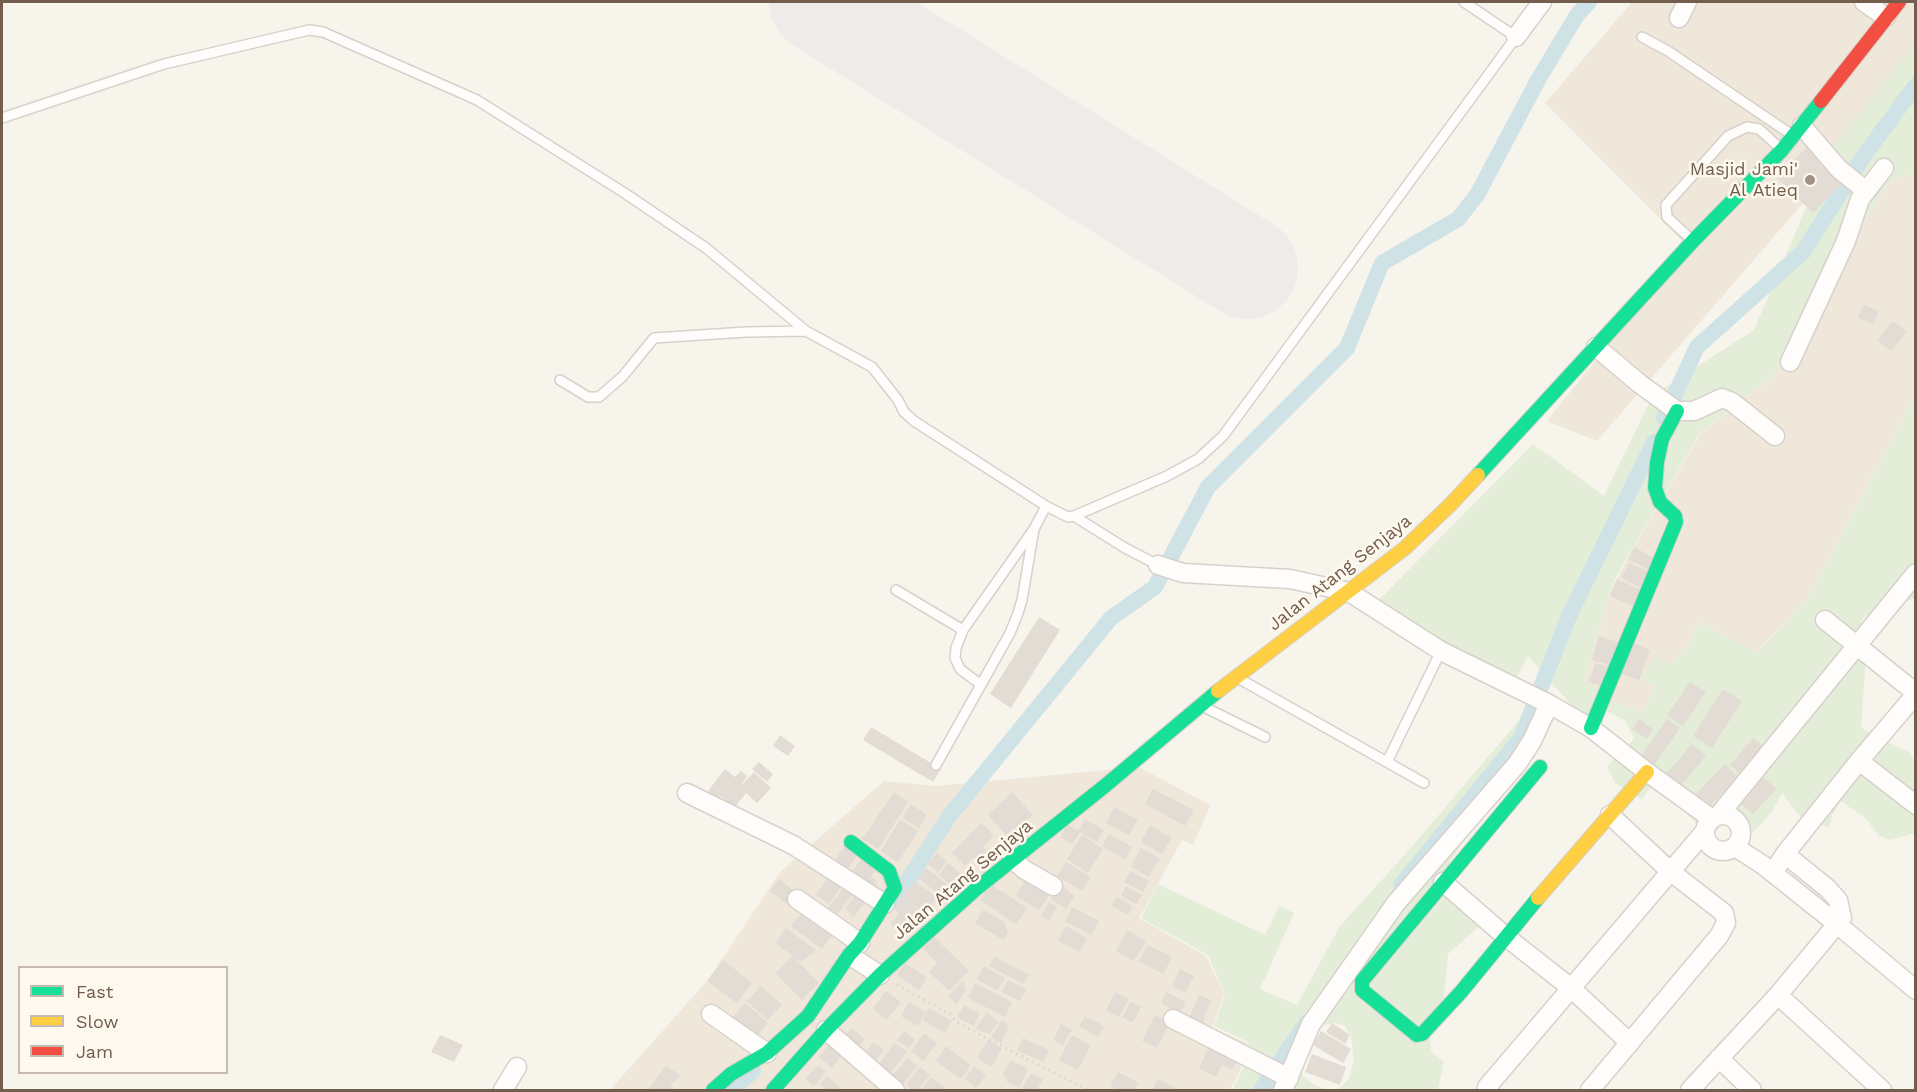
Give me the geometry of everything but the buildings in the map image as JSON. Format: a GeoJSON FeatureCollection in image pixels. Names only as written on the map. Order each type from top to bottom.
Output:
{"type":"FeatureCollection","features":[{"type":"Feature","properties":{"kind":"main road","name":"Jalan Atang Senjaya"},"geometry":{"type":"LineString","coordinates":[[773,1090],[787,1070],[826,1030],[861,959],[1012,859],[1106,785],[1236,676],[1405,548],[1451,504],[1693,242],[1782,150],[1899,2]]}},
{"type":"Feature","properties":{"kind":"main road"},"geometry":{"type":"LineString","coordinates":[[1591,728],[1676,522],[1675,516],[1660,502],[1655,488],[1662,439],[1675,410]]}},
{"type":"Feature","properties":{"kind":"main road"},"geometry":{"type":"LineString","coordinates":[[1540,767],[1362,981],[1362,990],[1417,1035],[1422,1034],[1461,992],[1505,936],[1647,772]]}},
{"type":"Feature","properties":{"kind":"main road"},"geometry":{"type":"LineString","coordinates":[[713,1090],[731,1074],[769,1054],[861,959],[885,904],[895,888],[889,871],[851,842]]}},
{"type":"Feature","properties":{"kind":"street"},"geometry":{"type":"LineString","coordinates":[[1516,37],[1542,2]]}},
{"type":"Feature","properties":{"kind":"street"},"geometry":{"type":"LineString","coordinates":[[1863,2],[1886,17]]}},
{"type":"Feature","properties":{"kind":"street"},"geometry":{"type":"LineString","coordinates":[[1798,131],[1861,188]]}},
{"type":"Feature","properties":{"kind":"street"},"geometry":{"type":"LineString","coordinates":[[1790,362],[1855,219],[1861,188],[1884,168]]}},
{"type":"Feature","properties":{"kind":"street"},"geometry":{"type":"LineString","coordinates":[[1596,347],[1675,410],[1694,411],[1722,398],[1732,402],[1775,436]]}},
{"type":"Feature","properties":{"kind":"street"},"geometry":{"type":"LineString","coordinates":[[1158,565],[1176,572],[1290,579],[1349,592],[1441,651],[1547,702],[1591,728],[1712,822]]}},
{"type":"Feature","properties":{"kind":"street"},"geometry":{"type":"LineString","coordinates":[[1487,1087],[1671,872],[1916,573]]}},
{"type":"Feature","properties":{"kind":"street"},"geometry":{"type":"LineString","coordinates":[[1773,874],[1785,854],[1916,693],[1825,620]]}},
{"type":"Feature","properties":{"kind":"street"},"geometry":{"type":"LineString","coordinates":[[1173,1019],[1281,1078],[1310,1026],[1407,889],[1516,764],[1532,741],[1547,702]]}},
{"type":"Feature","properties":{"kind":"street"},"geometry":{"type":"LineString","coordinates":[[1859,761],[1916,804]]}},
{"type":"Feature","properties":{"kind":"street"},"geometry":{"type":"LineString","coordinates":[[687,793],[793,845],[885,904]]}},
{"type":"Feature","properties":{"kind":"street"},"geometry":{"type":"LineString","coordinates":[[1590,1090],[1719,936],[1726,923],[1724,913],[1671,872],[1610,815]]}},
{"type":"Feature","properties":{"kind":"street"},"geometry":{"type":"LineString","coordinates":[[1726,816],[1737,823],[1740,837],[1735,847],[1726,851],[1713,848],[1707,842],[1712,822],[1726,816]]}},
{"type":"Feature","properties":{"kind":"street"},"geometry":{"type":"LineString","coordinates":[[1735,847],[1763,865],[1916,990]]}},
{"type":"Feature","properties":{"kind":"street"},"geometry":{"type":"LineString","coordinates":[[1690,1090],[1778,994],[1842,918],[1838,900],[1827,888],[1785,854]]}},
{"type":"Feature","properties":{"kind":"street"},"geometry":{"type":"LineString","coordinates":[[1012,859],[1025,870],[1053,886]]}},
{"type":"Feature","properties":{"kind":"street"},"geometry":{"type":"LineString","coordinates":[[1443,882],[1505,936],[1571,988],[1630,1043]]}},
{"type":"Feature","properties":{"kind":"street"},"geometry":{"type":"LineString","coordinates":[[797,899],[861,959]]}},
{"type":"Feature","properties":{"kind":"street"},"geometry":{"type":"LineString","coordinates":[[1778,994],[1881,1090]]}},
{"type":"Feature","properties":{"kind":"street"},"geometry":{"type":"LineString","coordinates":[[711,1014],[769,1054],[787,1070]]}},
{"type":"Feature","properties":{"kind":"street"},"geometry":{"type":"LineString","coordinates":[[826,1030],[895,1090]]}},
{"type":"Feature","properties":{"kind":"street"},"geometry":{"type":"LineString","coordinates":[[1719,1058],[1752,1090]]}},
{"type":"Feature","properties":{"kind":"street"},"geometry":{"type":"LineString","coordinates":[[503,1090],[518,1066]]}},
{"type":"Feature","properties":{"kind":"lane"},"geometry":{"type":"LineString","coordinates":[[1074,516],[1198,459],[1223,436],[1516,37],[1464,2]]}},
{"type":"Feature","properties":{"kind":"lane"},"geometry":{"type":"LineString","coordinates":[[2,118],[164,63],[309,30],[323,32],[477,100],[627,194],[706,248],[806,331],[872,367],[898,400],[904,412],[914,421],[1046,506],[1063,515],[1074,516],[1125,548],[1158,565]]}},
{"type":"Feature","properties":{"kind":"lane"},"geometry":{"type":"LineString","coordinates":[[1642,37],[1798,131]]}},
{"type":"Feature","properties":{"kind":"lane"},"geometry":{"type":"LineString","coordinates":[[1693,242],[1667,217],[1666,205],[1728,136],[1747,127],[1759,129],[1782,150]]}},
{"type":"Feature","properties":{"kind":"lane"},"geometry":{"type":"LineString","coordinates":[[560,380],[588,397],[599,397],[623,376],[654,338],[806,331]]}},
{"type":"Feature","properties":{"kind":"lane"},"geometry":{"type":"LineString","coordinates":[[980,684],[960,669],[955,658],[956,648],[963,630],[1034,529],[1046,506]]}},
{"type":"Feature","properties":{"kind":"lane"},"geometry":{"type":"LineString","coordinates":[[936,765],[1006,641],[1017,616],[1022,600],[1034,529]]}},
{"type":"Feature","properties":{"kind":"lane"},"geometry":{"type":"LineString","coordinates":[[896,590],[963,630]]}},
{"type":"Feature","properties":{"kind":"lane"},"geometry":{"type":"LineString","coordinates":[[1387,762],[1441,651]]}},
{"type":"Feature","properties":{"kind":"lane"},"geometry":{"type":"LineString","coordinates":[[1236,676],[1425,783]]}},
{"type":"Feature","properties":{"kind":"lane"},"geometry":{"type":"LineString","coordinates":[[1201,705],[1265,736]]}},
{"type":"Feature","properties":{"kind":"path"},"geometry":{"type":"LineString","coordinates":[[861,959],[950,1014],[957,1022],[1088,1090]]}},
{"type":"Feature","properties":{"kind":"shaded area"},"geometry":{"type":"Polygon","coordinates":[[[1632,2],[1915,2],[1915,74],[1597,441],[1547,421],[1646,297],[1692,251],[1545,103],[1632,2]]]}},
{"type":"Feature","properties":{"kind":"shaded area"},"geometry":{"type":"Polygon","coordinates":[[[1915,172],[1915,396],[1807,600],[1756,652],[1699,622],[1685,649],[1672,663],[1641,677],[1655,687],[1643,712],[1605,700],[1584,683],[1610,591],[1634,547],[1701,433],[1774,375],[1888,183],[1915,172]]]}},
{"type":"Feature","properties":{"kind":"shaded area"},"geometry":{"type":"Polygon","coordinates":[[[1139,767],[1210,805],[1193,845],[1182,840],[1139,918],[1206,956],[1224,993],[1212,1028],[1247,1043],[1248,1055],[1230,1090],[610,1090],[707,981],[781,871],[884,781],[936,786],[1139,767]]]}},
{"type":"Feature","properties":{"kind":"green space"},"geometry":{"type":"Polygon","coordinates":[[[1915,43],[1915,172],[1888,183],[1774,375],[1700,433],[1617,575],[1610,591],[1584,683],[1604,689],[1605,700],[1643,712],[1655,687],[1640,677],[1654,658],[1672,663],[1685,649],[1699,622],[1757,652],[1807,600],[1915,396],[1915,598],[1863,617],[1850,656],[1866,657],[1861,728],[1910,753],[1915,762],[1915,833],[1890,840],[1879,836],[1866,819],[1841,801],[1832,815],[1829,828],[1810,819],[1802,819],[1782,793],[1771,813],[1748,838],[1726,823],[1709,835],[1675,803],[1650,788],[1642,799],[1615,783],[1607,766],[1634,739],[1626,721],[1607,711],[1581,716],[1528,656],[1513,685],[1376,603],[1533,444],[1604,496],[1653,395],[1754,330],[1831,149],[1915,43]]]}},
{"type":"Feature","properties":{"kind":"green space"},"geometry":{"type":"Polygon","coordinates":[[[1538,698],[1531,735],[1438,881],[1487,919],[1448,954],[1443,1008],[1429,1015],[1431,1051],[1444,1062],[1438,1090],[1337,1090],[1232,1090],[1250,1056],[1248,1042],[1214,1026],[1225,994],[1208,955],[1141,918],[1158,884],[1265,935],[1279,906],[1294,913],[1260,989],[1297,1005],[1340,926],[1409,850],[1538,698]],[[1334,1023],[1322,1025],[1309,1036],[1301,1067],[1303,1076],[1324,1089],[1337,1090],[1349,1079],[1354,1061],[1351,1036],[1345,1026],[1334,1023]]]}},
{"type":"Feature","properties":{"kind":"waterway"},"geometry":{"type":"LineString","coordinates":[[895,900],[950,815],[1111,618],[1155,587],[1208,487],[1347,348],[1382,263],[1458,219],[1477,195],[1538,80],[1577,15],[1589,2]]}},
{"type":"Feature","properties":{"kind":"waterway"},"geometry":{"type":"LineString","coordinates":[[1664,418],[1697,347],[1803,252],[1865,154],[1916,85]]}},
{"type":"Feature","properties":{"kind":"waterway"},"geometry":{"type":"LineString","coordinates":[[1401,885],[1521,738],[1569,616],[1654,442]]}},
{"type":"Feature","properties":{"kind":"waterway"},"geometry":{"type":"LineString","coordinates":[[1261,1090],[1307,1022]]}},
{"type":"Feature","properties":{"kind":"waterway"},"geometry":{"type":"LineString","coordinates":[[731,1090],[753,1071]]}},
{"type":"Feature","properties":{"kind":"runway"},"geometry":{"type":"LineString","coordinates":[[820,2],[1247,268]]}},
{"type":"Feature","properties":{"kind":"traffic: fast"},"geometry":{"type":"LineString","coordinates":[[1478,475],[1693,241],[1782,150],[1821,101]]}},
{"type":"Feature","properties":{"kind":"traffic: fast"},"geometry":{"type":"LineString","coordinates":[[1591,728],[1676,522],[1675,516],[1660,502],[1655,488],[1662,439],[1677,411]]}},
{"type":"Feature","properties":{"kind":"traffic: fast"},"geometry":{"type":"LineString","coordinates":[[773,1090],[826,1030],[880,975],[976,889],[1106,785],[1218,691]]}},
{"type":"Feature","properties":{"kind":"traffic: fast"},"geometry":{"type":"LineString","coordinates":[[1538,898],[1461,992],[1422,1034],[1417,1035],[1362,990],[1362,981],[1540,767]]}},
{"type":"Feature","properties":{"kind":"traffic: fast"},"geometry":{"type":"LineString","coordinates":[[713,1090],[731,1074],[767,1053],[808,1016],[849,955],[860,943],[895,888],[889,871],[851,842]]}},
{"type":"Feature","properties":{"kind":"traffic: slow"},"geometry":{"type":"LineString","coordinates":[[1218,691],[1405,548],[1478,475]]}},
{"type":"Feature","properties":{"kind":"traffic: slow"},"geometry":{"type":"LineString","coordinates":[[1538,898],[1647,772]]}},
{"type":"Feature","properties":{"kind":"traffic: jam"},"geometry":{"type":"LineString","coordinates":[[1821,101],[1899,2]]}},
{"type":"Feature","properties":{"kind":"place","name":"Masjid Jami' Al Atieq"},"geometry":{"type":"Point","coordinates":[1810,180]}}]}
